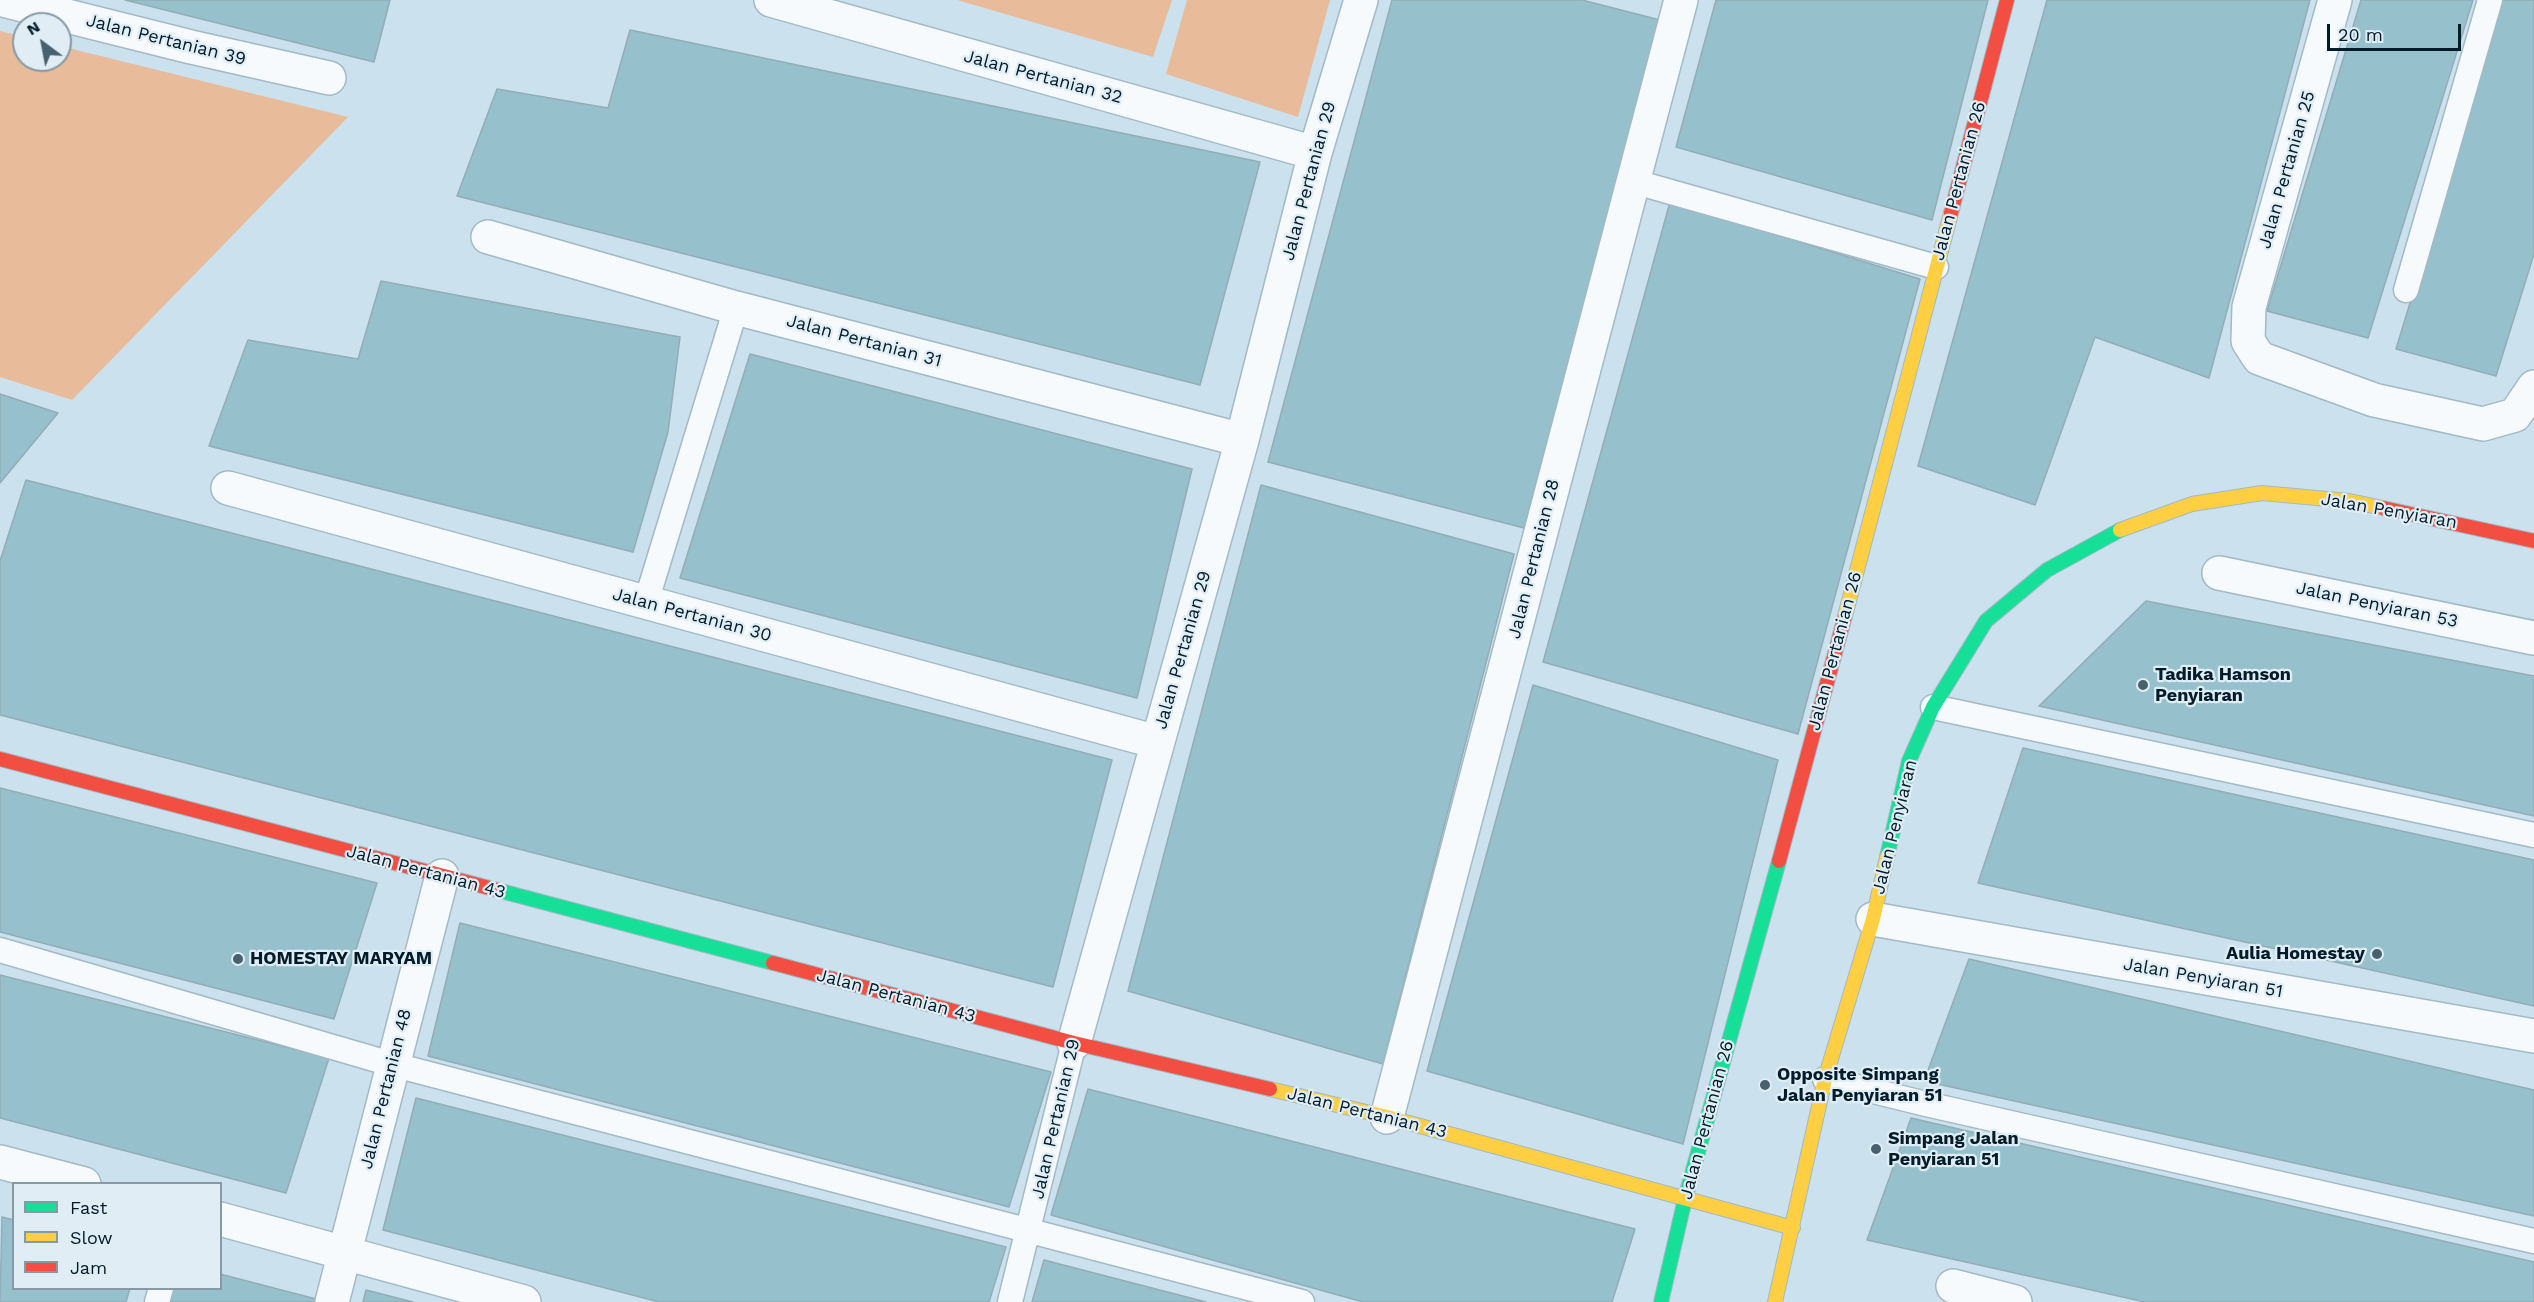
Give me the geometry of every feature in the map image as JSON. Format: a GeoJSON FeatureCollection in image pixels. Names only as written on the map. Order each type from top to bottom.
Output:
{"type":"FeatureCollection","features":[{"type":"Feature","properties":{"kind":"street","name":"Jalan Pertanian 39"},"geometry":{"type":"LineString","coordinates":[[3,0],[191,47],[328,78]]}},
{"type":"Feature","properties":{"kind":"street","name":"Jalan Pertanian 32"},"geometry":{"type":"LineString","coordinates":[[771,0],[1315,153]]}},
{"type":"Feature","properties":{"kind":"street","name":"Jalan Pertanian 29"},"geometry":{"type":"LineString","coordinates":[[1074,1043],[1242,440],[1315,153],[1361,0]]}},
{"type":"Feature","properties":{"kind":"street","name":"Jalan Pertanian 28"},"geometry":{"type":"LineString","coordinates":[[1387,1117],[1681,0]]}},
{"type":"Feature","properties":{"kind":"street","name":"Jalan Pertanian 26"},"geometry":{"type":"LineString","coordinates":[[1661,1302],[1685,1199],[1812,740],[2007,0]]}},
{"type":"Feature","properties":{"kind":"street","name":"Jalan Pertanian 25"},"geometry":{"type":"LineString","coordinates":[[2335,0],[2249,307],[2248,341],[2259,358],[2374,400],[2483,424],[2515,415],[2534,387]]}},
{"type":"Feature","properties":{"kind":"street","name":"Jalan Pertanian 31"},"geometry":{"type":"LineString","coordinates":[[488,237],[736,308],[1242,440]]}},
{"type":"Feature","properties":{"kind":"street","name":"Jalan Pertanian 30"},"geometry":{"type":"LineString","coordinates":[[228,488],[1157,742]]}},
{"type":"Feature","properties":{"kind":"street","name":"Jalan Penyiaran"},"geometry":{"type":"LineString","coordinates":[[1774,1302],[1793,1228],[1825,1079],[1873,919],[1909,761],[1933,707],[1986,621],[2047,570],[2119,531],[2192,504],[2262,493],[2349,501],[2534,541]]}},
{"type":"Feature","properties":{"kind":"street","name":"Jalan Penyiaran 53"},"geometry":{"type":"LineString","coordinates":[[2219,573],[2534,638]]}},
{"type":"Feature","properties":{"kind":"street","name":"Jalan Pertanian 43"},"geometry":{"type":"LineString","coordinates":[[0,759],[1074,1043],[1387,1117],[1793,1228]]}},
{"type":"Feature","properties":{"kind":"street","name":"Jalan Pertanian 48"},"geometry":{"type":"LineString","coordinates":[[332,1302],[391,1064],[442,876]]}},
{"type":"Feature","properties":{"kind":"street","name":"Jalan Penyiaran 51"},"geometry":{"type":"LineString","coordinates":[[1873,919],[2534,1036]]}},
{"type":"Feature","properties":{"kind":"street"},"geometry":{"type":"LineString","coordinates":[[0,1162],[76,1182]]}},
{"type":"Feature","properties":{"kind":"street"},"geometry":{"type":"LineString","coordinates":[[222,1220],[525,1302]]}},
{"type":"Feature","properties":{"kind":"street"},"geometry":{"type":"LineString","coordinates":[[1953,1286],[2015,1302]]}},
{"type":"Feature","properties":{"kind":"lane"},"geometry":{"type":"LineString","coordinates":[[2406,290],[2490,0]]}},
{"type":"Feature","properties":{"kind":"lane"},"geometry":{"type":"LineString","coordinates":[[1632,181],[1936,267]]}},
{"type":"Feature","properties":{"kind":"lane"},"geometry":{"type":"LineString","coordinates":[[646,602],[736,308]]}},
{"type":"Feature","properties":{"kind":"lane"},"geometry":{"type":"LineString","coordinates":[[1933,707],[2534,835]]}},
{"type":"Feature","properties":{"kind":"lane"},"geometry":{"type":"LineString","coordinates":[[0,950],[391,1064],[1302,1302]]}},
{"type":"Feature","properties":{"kind":"lane","name":"Jalan Pertanian 29"},"geometry":{"type":"LineString","coordinates":[[1010,1302],[1074,1043]]}},
{"type":"Feature","properties":{"kind":"lane"},"geometry":{"type":"LineString","coordinates":[[1825,1079],[1926,1104],[2534,1240]]}},
{"type":"Feature","properties":{"kind":"shaded area"},"geometry":{"type":"Polygon","coordinates":[[[957,0],[1172,0],[1153,57],[957,0]]]}},
{"type":"Feature","properties":{"kind":"shaded area"},"geometry":{"type":"Polygon","coordinates":[[[1187,0],[1330,0],[1298,117],[1166,74],[1187,0]]]}},
{"type":"Feature","properties":{"kind":"shaded area"},"geometry":{"type":"Polygon","coordinates":[[[0,31],[12,34],[12,72],[72,72],[72,49],[348,117],[72,400],[0,377],[0,31]]]}},
{"type":"Feature","properties":{"kind":"building"},"geometry":{"type":"Polygon","coordinates":[[[125,0],[390,0],[374,62],[125,0]]]}},
{"type":"Feature","properties":{"kind":"building"},"geometry":{"type":"Polygon","coordinates":[[[1392,0],[1582,0],[1660,20],[1524,528],[1268,462],[1392,0]]]}},
{"type":"Feature","properties":{"kind":"building"},"geometry":{"type":"Polygon","coordinates":[[[1716,0],[1988,0],[1932,220],[1676,147],[1716,0]]]}},
{"type":"Feature","properties":{"kind":"building"},"geometry":{"type":"Polygon","coordinates":[[[2047,0],[2310,0],[2209,378],[2095,337],[2035,505],[1918,466],[2047,0]]]}},
{"type":"Feature","properties":{"kind":"building"},"geometry":{"type":"Polygon","coordinates":[[[2361,0],[2473,0],[2368,338],[2267,311],[2361,0]]]}},
{"type":"Feature","properties":{"kind":"building"},"geometry":{"type":"Polygon","coordinates":[[[2502,0],[2534,0],[2534,254],[2496,376],[2396,349],[2502,0]]]}},
{"type":"Feature","properties":{"kind":"building"},"geometry":{"type":"Polygon","coordinates":[[[630,30],[1260,162],[1200,385],[457,196],[497,89],[608,108],[630,30]]]}},
{"type":"Feature","properties":{"kind":"building"},"geometry":{"type":"Polygon","coordinates":[[[1670,202],[1920,279],[1798,734],[1543,662],[1670,202]]]}},
{"type":"Feature","properties":{"kind":"building"},"geometry":{"type":"Polygon","coordinates":[[[381,281],[680,337],[668,432],[633,552],[209,446],[248,340],[358,359],[381,281]]]}},
{"type":"Feature","properties":{"kind":"building"},"geometry":{"type":"Polygon","coordinates":[[[750,354],[1192,469],[1137,698],[680,578],[750,354]]]}},
{"type":"Feature","properties":{"kind":"building"},"geometry":{"type":"Polygon","coordinates":[[[0,394],[58,413],[0,483],[0,394]]]}},
{"type":"Feature","properties":{"kind":"building"},"geometry":{"type":"Polygon","coordinates":[[[26,480],[1112,760],[1053,987],[0,715],[0,561],[26,480]]]}},
{"type":"Feature","properties":{"kind":"building"},"geometry":{"type":"Polygon","coordinates":[[[1261,485],[1514,554],[1383,1064],[1128,991],[1261,485]]]}},
{"type":"Feature","properties":{"kind":"building"},"geometry":{"type":"Polygon","coordinates":[[[2146,601],[2534,676],[2534,816],[2039,706],[2146,601]]]}},
{"type":"Feature","properties":{"kind":"building"},"geometry":{"type":"Polygon","coordinates":[[[1533,685],[1778,760],[1683,1144],[1427,1071],[1533,685]]]}},
{"type":"Feature","properties":{"kind":"building"},"geometry":{"type":"Polygon","coordinates":[[[2023,748],[2534,860],[2534,1006],[1978,883],[2023,748]]]}},
{"type":"Feature","properties":{"kind":"building"},"geometry":{"type":"Polygon","coordinates":[[[0,788],[377,883],[334,1019],[0,932],[0,788]]]}},
{"type":"Feature","properties":{"kind":"building"},"geometry":{"type":"Polygon","coordinates":[[[460,923],[1051,1072],[1009,1207],[428,1056],[460,923]]]}},
{"type":"Feature","properties":{"kind":"building"},"geometry":{"type":"Polygon","coordinates":[[[1969,959],[2534,1090],[2534,1216],[1924,1081],[1969,959]]]}},
{"type":"Feature","properties":{"kind":"building"},"geometry":{"type":"Polygon","coordinates":[[[0,975],[329,1058],[286,1193],[0,1118],[0,975]]]}},
{"type":"Feature","properties":{"kind":"building"},"geometry":{"type":"Polygon","coordinates":[[[1088,1089],[1635,1229],[1612,1302],[1363,1302],[1051,1215],[1088,1089]]]}},
{"type":"Feature","properties":{"kind":"building"},"geometry":{"type":"Polygon","coordinates":[[[416,1098],[1006,1247],[989,1302],[659,1302],[383,1230],[416,1098]]]}},
{"type":"Feature","properties":{"kind":"building"},"geometry":{"type":"Polygon","coordinates":[[[1911,1118],[2534,1262],[2534,1302],[2145,1302],[1867,1240],[1911,1118]]]}},
{"type":"Feature","properties":{"kind":"building"},"geometry":{"type":"Polygon","coordinates":[[[2,1217],[12,1220],[12,1290],[129,1290],[126,1302],[0,1302],[2,1217]]]}},
{"type":"Feature","properties":{"kind":"building"},"geometry":{"type":"Polygon","coordinates":[[[1044,1260],[1206,1302],[1032,1302],[1044,1260]]]}},
{"type":"Feature","properties":{"kind":"building"},"geometry":{"type":"Polygon","coordinates":[[[222,1275],[316,1299],[315,1302],[168,1302],[171,1290],[222,1290],[222,1275]]]}},
{"type":"Feature","properties":{"kind":"building"},"geometry":{"type":"Polygon","coordinates":[[[366,1290],[413,1302],[363,1302],[366,1290]]]}},
{"type":"Feature","properties":{"kind":"traffic: fast"},"geometry":{"type":"LineString","coordinates":[[1887,857],[1909,761],[1933,707],[1986,621],[2047,570],[2120,530]]}},
{"type":"Feature","properties":{"kind":"traffic: fast"},"geometry":{"type":"LineString","coordinates":[[1661,1302],[1685,1199],[1779,861]]}},
{"type":"Feature","properties":{"kind":"traffic: fast"},"geometry":{"type":"LineString","coordinates":[[497,890],[773,963]]}},
{"type":"Feature","properties":{"kind":"traffic: slow"},"geometry":{"type":"LineString","coordinates":[[1845,616],[1951,213]]}},
{"type":"Feature","properties":{"kind":"traffic: slow"},"geometry":{"type":"LineString","coordinates":[[2120,530],[2192,504],[2262,493],[2349,501],[2383,508]]}},
{"type":"Feature","properties":{"kind":"traffic: slow"},"geometry":{"type":"LineString","coordinates":[[1775,1302],[1825,1079],[1873,919],[1887,857]]}},
{"type":"Feature","properties":{"kind":"traffic: slow"},"geometry":{"type":"LineString","coordinates":[[1270,1089],[1387,1117],[1793,1228]]}},
{"type":"Feature","properties":{"kind":"traffic: jam"},"geometry":{"type":"LineString","coordinates":[[1951,213],[2007,0]]}},
{"type":"Feature","properties":{"kind":"traffic: jam"},"geometry":{"type":"LineString","coordinates":[[2383,508],[2534,541]]}},
{"type":"Feature","properties":{"kind":"traffic: jam"},"geometry":{"type":"LineString","coordinates":[[1779,861],[1845,616]]}},
{"type":"Feature","properties":{"kind":"traffic: jam"},"geometry":{"type":"LineString","coordinates":[[0,759],[497,890]]}},
{"type":"Feature","properties":{"kind":"traffic: jam"},"geometry":{"type":"LineString","coordinates":[[773,963],[1074,1043],[1270,1089]]}},
{"type":"Feature","properties":{"kind":"place","name":"Tadika Hamson Penyiaran"},"geometry":{"type":"Point","coordinates":[2143,685]}},
{"type":"Feature","properties":{"kind":"place","name":"Aulia Homestay"},"geometry":{"type":"Point","coordinates":[2377,954]}},
{"type":"Feature","properties":{"kind":"place","name":"HOMESTAY MARYAM"},"geometry":{"type":"Point","coordinates":[238,959]}},
{"type":"Feature","properties":{"kind":"place","name":"Opposite Simpang Jalan Penyiaran 51"},"geometry":{"type":"Point","coordinates":[1765,1085]}},
{"type":"Feature","properties":{"kind":"place","name":"Simpang Jalan Penyiaran 51"},"geometry":{"type":"Point","coordinates":[1876,1149]}}]}
